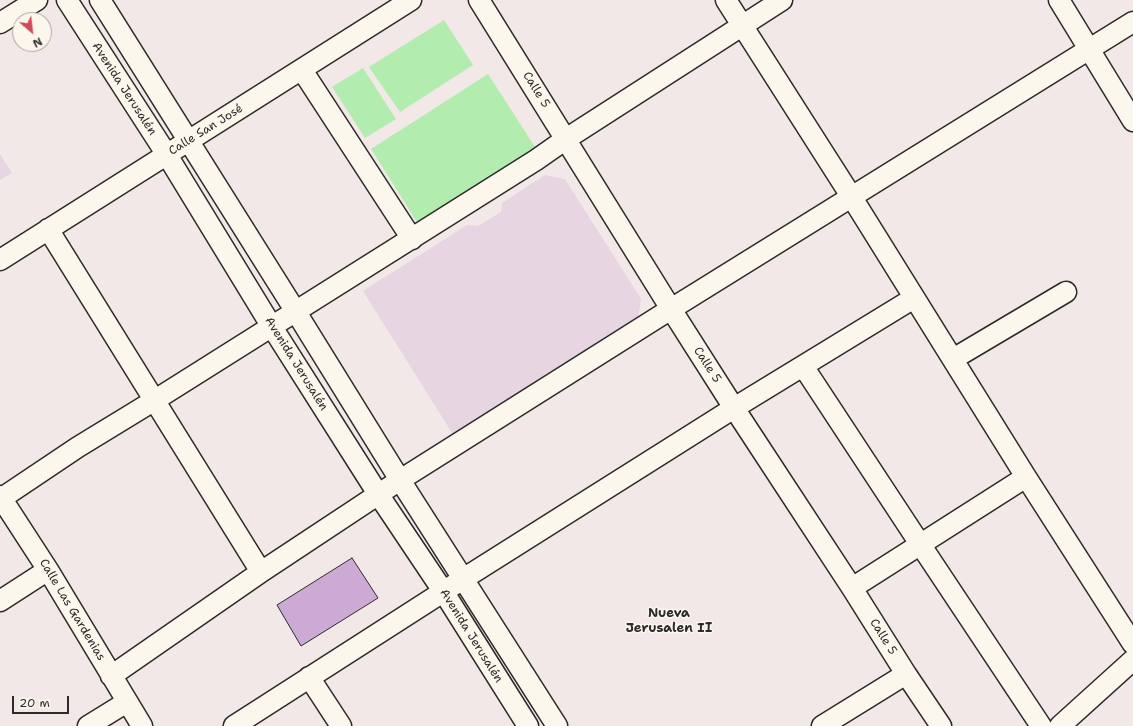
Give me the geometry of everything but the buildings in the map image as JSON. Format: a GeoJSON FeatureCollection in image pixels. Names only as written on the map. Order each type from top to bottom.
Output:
{"type":"FeatureCollection","features":[{"type":"Feature","properties":{"kind":"street"},"geometry":{"type":"LineString","coordinates":[[0,23],[37,0]]}},
{"type":"Feature","properties":{"kind":"street","name":"Avenida Jerusalén"},"geometry":{"type":"LineString","coordinates":[[67,0],[167,155],[272,327],[378,494],[443,591],[528,726]]}},
{"type":"Feature","properties":{"kind":"street","name":"Avenida Jerusalén"},"geometry":{"type":"LineString","coordinates":[[100,0],[400,480],[557,726]]}},
{"type":"Feature","properties":{"kind":"street","name":"Calle San José"},"geometry":{"type":"LineString","coordinates":[[0,260],[411,0]]}},
{"type":"Feature","properties":{"kind":"street","name":"Calle 5"},"geometry":{"type":"LineString","coordinates":[[479,0],[671,309],[941,726]]}},
{"type":"Feature","properties":{"kind":"street"},"geometry":{"type":"LineString","coordinates":[[726,0],[851,196],[1026,477],[1133,644]]}},
{"type":"Feature","properties":{"kind":"street"},"geometry":{"type":"LineString","coordinates":[[1,497],[78,446],[155,400],[412,239],[782,0]]}},
{"type":"Feature","properties":{"kind":"street"},"geometry":{"type":"LineString","coordinates":[[1059,0],[1133,121]]}},
{"type":"Feature","properties":{"kind":"street"},"geometry":{"type":"LineString","coordinates":[[111,676],[261,572],[378,494],[851,196],[1133,22]]}},
{"type":"Feature","properties":{"kind":"street"},"geometry":{"type":"LineString","coordinates":[[302,70],[412,239]]}},
{"type":"Feature","properties":{"kind":"street"},"geometry":{"type":"LineString","coordinates":[[48,229],[261,572]]}},
{"type":"Feature","properties":{"kind":"street"},"geometry":{"type":"LineString","coordinates":[[953,359],[1066,292]]}},
{"type":"Feature","properties":{"kind":"street"},"geometry":{"type":"LineString","coordinates":[[234,726],[309,676],[443,591],[734,408],[914,298]]}},
{"type":"Feature","properties":{"kind":"street"},"geometry":{"type":"LineString","coordinates":[[804,366],[920,544],[1042,726]]}},
{"type":"Feature","properties":{"kind":"street"},"geometry":{"type":"LineString","coordinates":[[852,588],[1026,477]]}},
{"type":"Feature","properties":{"kind":"street","name":"Calle Las Gardenias"},"geometry":{"type":"LineString","coordinates":[[1,497],[48,570],[126,702],[142,726]]}},
{"type":"Feature","properties":{"kind":"street"},"geometry":{"type":"LineString","coordinates":[[0,601],[48,570]]}},
{"type":"Feature","properties":{"kind":"street"},"geometry":{"type":"LineString","coordinates":[[1060,726],[1133,660]]}},
{"type":"Feature","properties":{"kind":"street"},"geometry":{"type":"LineString","coordinates":[[822,726],[906,674]]}},
{"type":"Feature","properties":{"kind":"street"},"geometry":{"type":"LineString","coordinates":[[309,676],[341,726]]}},
{"type":"Feature","properties":{"kind":"street"},"geometry":{"type":"LineString","coordinates":[[88,726],[126,702]]}},
{"type":"Feature","properties":{"kind":"shaded area"},"geometry":{"type":"Polygon","coordinates":[[[0,154],[12,173],[0,180],[0,154]]]}},
{"type":"Feature","properties":{"kind":"shaded area"},"geometry":{"type":"Polygon","coordinates":[[[545,175],[565,179],[641,299],[638,318],[454,436],[363,291],[467,225],[478,226],[501,212],[502,203],[545,175]]]}},
{"type":"Feature","properties":{"kind":"green space"},"geometry":{"type":"Polygon","coordinates":[[[444,20],[473,65],[400,112],[369,67],[444,20]]]}},
{"type":"Feature","properties":{"kind":"green space"},"geometry":{"type":"Polygon","coordinates":[[[363,68],[396,119],[365,138],[332,87],[363,68]]]}},
{"type":"Feature","properties":{"kind":"green space"},"geometry":{"type":"Polygon","coordinates":[[[488,74],[535,147],[417,222],[371,149],[488,74]]]}},
{"type":"Feature","properties":{"kind":"district","name":"Nueva Jerusalen II"},"geometry":{"type":"Point","coordinates":[669,622]}}]}
